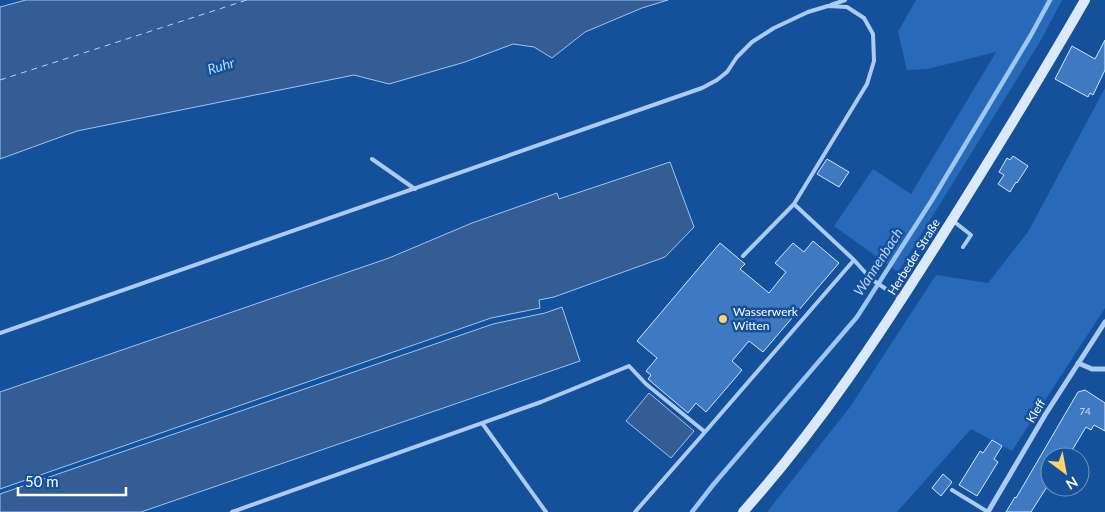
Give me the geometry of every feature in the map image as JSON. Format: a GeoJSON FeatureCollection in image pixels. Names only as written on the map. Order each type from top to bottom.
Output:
{"type":"FeatureCollection","features":[{"type":"Feature","properties":{"kind":"main road","name":"Herbeder Straße"},"geometry":{"type":"LineString","coordinates":[[743,512],[802,442],[838,395],[902,300],[993,156],[1084,0]]}},
{"type":"Feature","properties":{"kind":"street","name":"Kleff"},"geometry":{"type":"LineString","coordinates":[[988,512],[1105,322]]}},
{"type":"Feature","properties":{"kind":"street"},"geometry":{"type":"LineString","coordinates":[[1078,363],[1092,369],[1105,369]]}},
{"type":"Feature","properties":{"kind":"lane"},"geometry":{"type":"LineString","coordinates":[[0,333],[702,88],[727,72],[752,42],[774,28],[808,12],[845,0]]}},
{"type":"Feature","properties":{"kind":"lane"},"geometry":{"type":"LineString","coordinates":[[743,256],[794,204],[867,84],[874,61],[873,34],[864,18],[847,6],[828,6]]}},
{"type":"Feature","properties":{"kind":"lane"},"geometry":{"type":"LineString","coordinates":[[372,158],[415,189]]}},
{"type":"Feature","properties":{"kind":"lane"},"geometry":{"type":"LineString","coordinates":[[794,204],[854,260],[871,279],[902,300]]}},
{"type":"Feature","properties":{"kind":"lane"},"geometry":{"type":"LineString","coordinates":[[952,220],[971,234],[963,247]]}},
{"type":"Feature","properties":{"kind":"lane"},"geometry":{"type":"LineString","coordinates":[[635,512],[854,260]]}},
{"type":"Feature","properties":{"kind":"lane"},"geometry":{"type":"LineString","coordinates":[[232,512],[541,402],[629,366],[646,384],[705,432]]}},
{"type":"Feature","properties":{"kind":"lane"},"geometry":{"type":"LineString","coordinates":[[482,423],[546,512]]}},
{"type":"Feature","properties":{"kind":"lane"},"geometry":{"type":"LineString","coordinates":[[952,490],[988,512]]}},
{"type":"Feature","properties":{"kind":"shaded area"},"geometry":{"type":"Polygon","coordinates":[[[916,0],[1062,0],[1041,40],[898,272],[834,226],[873,169],[911,194],[996,52],[927,69],[907,70],[898,32],[916,0]]]}},
{"type":"Feature","properties":{"kind":"shaded area"},"geometry":{"type":"Polygon","coordinates":[[[1105,88],[1105,308],[1012,451],[971,429],[897,512],[767,512],[850,407],[936,275],[988,283],[1028,232],[1105,88]]]}},
{"type":"Feature","properties":{"kind":"water","name":"Ruhr"},"geometry":{"type":"Polygon","coordinates":[[[26,0],[668,0],[642,8],[585,32],[552,58],[534,47],[513,44],[465,62],[389,84],[354,75],[77,131],[0,159],[0,7],[26,0]]]}},
{"type":"Feature","properties":{"kind":"water"},"geometry":{"type":"Polygon","coordinates":[[[670,162],[694,227],[665,257],[554,297],[539,300],[540,308],[491,318],[0,489],[0,392],[389,258],[472,223],[557,193],[559,199],[670,162]]]}},
{"type":"Feature","properties":{"kind":"water"},"geometry":{"type":"Polygon","coordinates":[[[562,307],[580,361],[141,512],[0,512],[0,494],[493,324],[545,313],[562,307]]]}},
{"type":"Feature","properties":{"kind":"water"},"geometry":{"type":"Polygon","coordinates":[[[649,393],[694,431],[671,458],[626,421],[649,393]]]}},
{"type":"Feature","properties":{"kind":"building"},"geometry":{"type":"Polygon","coordinates":[[[1105,40],[1105,70],[1093,95],[1090,93],[1088,97],[1055,79],[1072,46],[1095,59],[1105,40]]]}},
{"type":"Feature","properties":{"kind":"building"},"geometry":{"type":"Polygon","coordinates":[[[1013,156],[1028,166],[1010,192],[998,184],[1004,175],[999,172],[1007,158],[1010,160],[1013,156]]]}},
{"type":"Feature","properties":{"kind":"building"},"geometry":{"type":"Polygon","coordinates":[[[827,159],[849,172],[839,187],[817,174],[827,159]]]}},
{"type":"Feature","properties":{"kind":"building","name":"Wasserwerk Witten"},"geometry":{"type":"Polygon","coordinates":[[[813,241],[839,263],[763,352],[749,341],[732,361],[742,370],[706,412],[696,403],[688,413],[648,379],[651,375],[646,371],[657,358],[637,341],[720,243],[745,264],[740,269],[769,293],[786,272],[775,263],[793,243],[804,252],[813,241]]]}},
{"type":"Feature","properties":{"kind":"building"},"geometry":{"type":"Polygon","coordinates":[[[1085,390],[1105,403],[1105,431],[1094,425],[1091,430],[1086,427],[1074,447],[1046,447],[1078,392],[1085,390]]]}},
{"type":"Feature","properties":{"kind":"building"},"geometry":{"type":"Polygon","coordinates":[[[992,440],[1002,446],[994,459],[998,462],[977,496],[959,485],[980,451],[983,453],[992,440]]]}},
{"type":"Feature","properties":{"kind":"building"},"geometry":{"type":"Polygon","coordinates":[[[1040,457],[1040,497],[1031,512],[1006,512],[1040,457]]]}},
{"type":"Feature","properties":{"kind":"building"},"geometry":{"type":"Polygon","coordinates":[[[943,474],[952,482],[941,496],[932,488],[943,474]]]}},
{"type":"Feature","properties":{"kind":"waterway","name":"Wannenbach"},"geometry":{"type":"LineString","coordinates":[[692,512],[857,317],[932,200],[1050,0]]}},
{"type":"Feature","properties":{"kind":"ferry route"},"geometry":{"type":"LineString","coordinates":[[0,80],[247,0]]}},
{"type":"Feature","properties":{"kind":"place","name":"Wasserwerk Witten"},"geometry":{"type":"Point","coordinates":[723,319]}}]}
